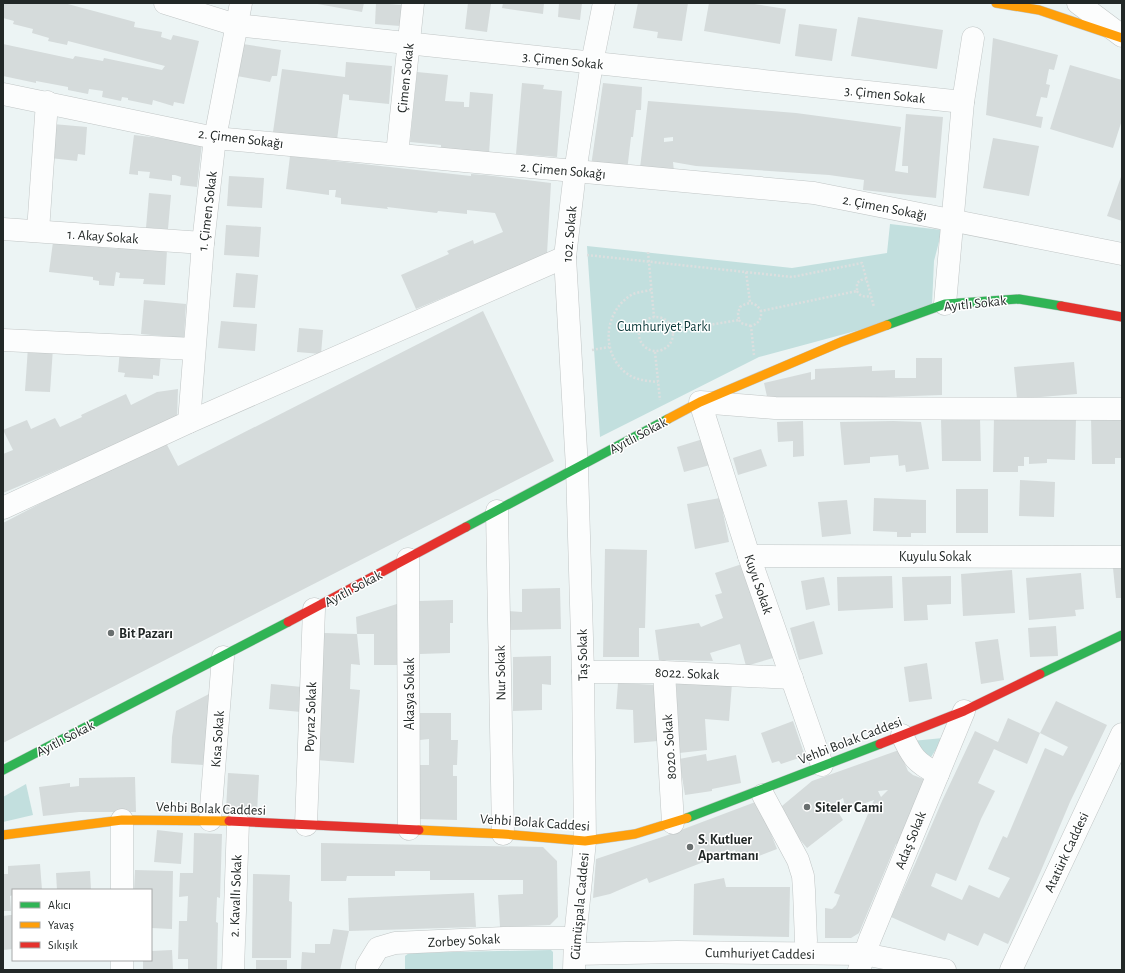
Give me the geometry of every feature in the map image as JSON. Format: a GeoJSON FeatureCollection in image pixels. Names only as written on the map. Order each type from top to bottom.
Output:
{"type":"FeatureCollection","features":[{"type":"Feature","properties":{"kind":"street","name":"3. Çimen Sokak"},"geometry":{"type":"LineString","coordinates":[[165,3],[236,25],[963,102]]}},
{"type":"Feature","properties":{"kind":"street","name":"1. Çimen Sokak"},"geometry":{"type":"LineString","coordinates":[[189,422],[203,243],[216,138],[241,3]]}},
{"type":"Feature","properties":{"kind":"street","name":"Çimen Sokak"},"geometry":{"type":"LineString","coordinates":[[397,154],[413,3]]}},
{"type":"Feature","properties":{"kind":"street","name":"102. Sokak"},"geometry":{"type":"LineString","coordinates":[[577,468],[573,256],[574,172],[592,63],[604,3]]}},
{"type":"Feature","properties":{"kind":"street"},"geometry":{"type":"LineString","coordinates":[[996,3],[1039,10],[1122,37]]}},
{"type":"Feature","properties":{"kind":"street"},"geometry":{"type":"LineString","coordinates":[[1078,3],[1122,37]]}},
{"type":"Feature","properties":{"kind":"street"},"geometry":{"type":"LineString","coordinates":[[945,304],[963,102],[973,38]]}},
{"type":"Feature","properties":{"kind":"street","name":"2. Çimen Sokağı"},"geometry":{"type":"LineString","coordinates":[[3,94],[216,138],[814,193],[1122,254]]}},
{"type":"Feature","properties":{"kind":"street"},"geometry":{"type":"LineString","coordinates":[[38,231],[47,102]]}},
{"type":"Feature","properties":{"kind":"street","name":"1. Akay Sokak"},"geometry":{"type":"LineString","coordinates":[[3,229],[203,243]]}},
{"type":"Feature","properties":{"kind":"street"},"geometry":{"type":"LineString","coordinates":[[3,508],[189,422],[573,256]]}},
{"type":"Feature","properties":{"kind":"street","name":"Ayıtlı Sokak"},"geometry":{"type":"LineString","coordinates":[[3,770],[314,609],[700,402],[841,342],[945,304],[1019,299],[1122,317]]}},
{"type":"Feature","properties":{"kind":"street"},"geometry":{"type":"LineString","coordinates":[[3,340],[194,349]]}},
{"type":"Feature","properties":{"kind":"street"},"geometry":{"type":"LineString","coordinates":[[700,402],[775,408],[1122,409]]}},
{"type":"Feature","properties":{"kind":"street","name":"Kuyu Sokak"},"geometry":{"type":"LineString","coordinates":[[700,402],[749,556],[822,765]]}},
{"type":"Feature","properties":{"kind":"street","name":"Taş Sokak"},"geometry":{"type":"LineString","coordinates":[[577,468],[583,672],[585,841]]}},
{"type":"Feature","properties":{"kind":"street","name":"Nur Sokak"},"geometry":{"type":"LineString","coordinates":[[497,512],[503,834]]}},
{"type":"Feature","properties":{"kind":"street","name":"Kuyulu Sokak"},"geometry":{"type":"LineString","coordinates":[[749,556],[1122,557]]}},
{"type":"Feature","properties":{"kind":"street","name":"Akasya Sokak"},"geometry":{"type":"LineString","coordinates":[[408,559],[409,829]]}},
{"type":"Feature","properties":{"kind":"street","name":"Poyraz Sokak"},"geometry":{"type":"LineString","coordinates":[[306,825],[314,609]]}},
{"type":"Feature","properties":{"kind":"street","name":"Vehbi Bolak Caddesi"},"geometry":{"type":"LineString","coordinates":[[3,835],[122,820],[210,820],[409,829],[503,834],[585,841],[635,834],[673,823],[964,711],[1122,635]]}},
{"type":"Feature","properties":{"kind":"street","name":"Kısa Sokak"},"geometry":{"type":"LineString","coordinates":[[210,820],[223,657]]}},
{"type":"Feature","properties":{"kind":"street","name":"8022. Sokak"},"geometry":{"type":"LineString","coordinates":[[583,672],[664,672],[792,678]]}},
{"type":"Feature","properties":{"kind":"street","name":"8020. Sokak"},"geometry":{"type":"LineString","coordinates":[[664,672],[673,823]]}},
{"type":"Feature","properties":{"kind":"street","name":"Adaş Sokak"},"geometry":{"type":"LineString","coordinates":[[862,962],[964,711]]}},
{"type":"Feature","properties":{"kind":"street"},"geometry":{"type":"LineString","coordinates":[[902,735],[913,757],[922,766],[938,774]]}},
{"type":"Feature","properties":{"kind":"street","name":"Atatürk Caddesi"},"geometry":{"type":"LineString","coordinates":[[1011,970],[1121,736]]}},
{"type":"Feature","properties":{"kind":"street"},"geometry":{"type":"LineString","coordinates":[[763,795],[798,860],[804,890],[806,941]]}},
{"type":"Feature","properties":{"kind":"street"},"geometry":{"type":"LineString","coordinates":[[122,820],[122,889]]}},
{"type":"Feature","properties":{"kind":"street","name":"2. Kavallı Sokak"},"geometry":{"type":"LineString","coordinates":[[233,970],[238,822]]}},
{"type":"Feature","properties":{"kind":"street","name":"Gümüşpala Caddesi"},"geometry":{"type":"LineString","coordinates":[[575,954],[585,841]]}},
{"type":"Feature","properties":{"kind":"street","name":"Zorbey Sokak"},"geometry":{"type":"LineString","coordinates":[[367,970],[367,966],[378,948],[395,943],[504,938],[575,954]]}},
{"type":"Feature","properties":{"kind":"street","name":"Cumhuriyet Caddesi"},"geometry":{"type":"LineString","coordinates":[[575,954],[677,952],[862,962],[944,970]]}},
{"type":"Feature","properties":{"kind":"path"},"geometry":{"type":"LineString","coordinates":[[648,252],[654,317]]}},
{"type":"Feature","properties":{"kind":"path"},"geometry":{"type":"LineString","coordinates":[[573,256],[649,261],[792,277],[862,264],[880,328]]}},
{"type":"Feature","properties":{"kind":"path"},"geometry":{"type":"LineString","coordinates":[[746,272],[750,302]]}},
{"type":"Feature","properties":{"kind":"path"},"geometry":{"type":"LineString","coordinates":[[866,279],[857,283],[857,291],[858,294],[862,296],[871,296]]}},
{"type":"Feature","properties":{"kind":"path"},"geometry":{"type":"LineString","coordinates":[[651,290],[634,294],[622,303],[612,316],[608,331],[609,347],[615,362],[626,374],[641,380],[658,382]]}},
{"type":"Feature","properties":{"kind":"path"},"geometry":{"type":"LineString","coordinates":[[761,311],[857,291]]}},
{"type":"Feature","properties":{"kind":"path"},"geometry":{"type":"LineString","coordinates":[[753,302],[761,311],[760,320],[758,323],[751,326],[741,324],[738,313],[740,307],[753,302]]}},
{"type":"Feature","properties":{"kind":"path"},"geometry":{"type":"LineString","coordinates":[[654,317],[665,319],[673,331],[673,340],[670,345],[655,352],[645,348],[642,344],[639,333],[644,323],[654,317]]}},
{"type":"Feature","properties":{"kind":"path"},"geometry":{"type":"LineString","coordinates":[[673,331],[739,320]]}},
{"type":"Feature","properties":{"kind":"path"},"geometry":{"type":"LineString","coordinates":[[751,326],[757,378]]}},
{"type":"Feature","properties":{"kind":"path"},"geometry":{"type":"LineString","coordinates":[[588,350],[609,347]]}},
{"type":"Feature","properties":{"kind":"path"},"geometry":{"type":"LineString","coordinates":[[655,352],[663,422]]}},
{"type":"Feature","properties":{"kind":"green space","name":"Cumhuriyet Parkı"},"geometry":{"type":"Polygon","coordinates":[[[890,224],[942,230],[934,261],[932,305],[900,319],[759,357],[600,437],[587,246],[792,268],[887,253],[890,224]]]}},
{"type":"Feature","properties":{"kind":"green space"},"geometry":{"type":"Polygon","coordinates":[[[943,738],[928,762],[912,741],[943,738]]]}},
{"type":"Feature","properties":{"kind":"green space"},"geometry":{"type":"Polygon","coordinates":[[[26,784],[33,815],[3,822],[3,797],[26,784]]]}},
{"type":"Feature","properties":{"kind":"green space"},"geometry":{"type":"Polygon","coordinates":[[[551,950],[553,952],[553,970],[405,970],[405,956],[409,953],[551,950]]]}},
{"type":"Feature","properties":{"kind":"building"},"geometry":{"type":"Polygon","coordinates":[[[3,3],[64,3],[135,22],[134,27],[162,32],[161,37],[171,40],[173,35],[199,41],[184,104],[174,102],[173,106],[153,100],[152,105],[128,100],[128,98],[122,97],[121,101],[102,97],[103,91],[89,89],[88,94],[68,90],[68,87],[36,81],[36,83],[3,76],[3,44],[73,59],[75,56],[103,61],[104,58],[162,70],[165,66],[68,41],[67,45],[48,41],[49,38],[32,33],[33,29],[13,24],[14,21],[3,18],[3,3]]]}},
{"type":"Feature","properties":{"kind":"building"},"geometry":{"type":"Polygon","coordinates":[[[312,3],[364,3],[362,12],[312,3]]]}},
{"type":"Feature","properties":{"kind":"building"},"geometry":{"type":"Polygon","coordinates":[[[376,3],[402,5],[400,26],[375,24],[376,3]]]}},
{"type":"Feature","properties":{"kind":"building"},"geometry":{"type":"Polygon","coordinates":[[[468,3],[491,4],[487,32],[465,29],[468,3]]]}},
{"type":"Feature","properties":{"kind":"building"},"geometry":{"type":"Polygon","coordinates":[[[503,3],[544,3],[543,14],[502,8],[503,3]]]}},
{"type":"Feature","properties":{"kind":"building"},"geometry":{"type":"Polygon","coordinates":[[[559,3],[582,3],[580,20],[558,17],[559,3]]]}},
{"type":"Feature","properties":{"kind":"building"},"geometry":{"type":"Polygon","coordinates":[[[638,3],[688,3],[682,41],[657,38],[658,32],[633,28],[638,3]]]}},
{"type":"Feature","properties":{"kind":"building"},"geometry":{"type":"Polygon","coordinates":[[[709,3],[748,3],[786,9],[780,44],[704,31],[709,3]]]}},
{"type":"Feature","properties":{"kind":"building"},"geometry":{"type":"Polygon","coordinates":[[[858,17],[943,30],[937,69],[851,56],[858,17]]]}},
{"type":"Feature","properties":{"kind":"building"},"geometry":{"type":"Polygon","coordinates":[[[799,24],[837,29],[832,61],[795,56],[799,24]]]}},
{"type":"Feature","properties":{"kind":"building"},"geometry":{"type":"Polygon","coordinates":[[[993,38],[1058,55],[1054,70],[1049,69],[1046,84],[1050,85],[1047,98],[1041,97],[1036,116],[1043,117],[1041,128],[986,115],[993,38]]]}},
{"type":"Feature","properties":{"kind":"building"},"geometry":{"type":"Polygon","coordinates":[[[243,44],[281,50],[277,76],[272,76],[270,82],[237,76],[243,44]]]}},
{"type":"Feature","properties":{"kind":"building"},"geometry":{"type":"Polygon","coordinates":[[[346,62],[392,66],[389,104],[349,100],[349,95],[343,94],[337,140],[273,132],[282,69],[345,77],[346,62]]]}},
{"type":"Feature","properties":{"kind":"building"},"geometry":{"type":"Polygon","coordinates":[[[1070,65],[1122,80],[1122,120],[1113,148],[1050,129],[1070,65]]]}},
{"type":"Feature","properties":{"kind":"building"},"geometry":{"type":"Polygon","coordinates":[[[417,72],[448,75],[445,101],[464,102],[464,107],[469,107],[470,92],[493,94],[489,154],[441,150],[441,145],[410,142],[417,72]]]}},
{"type":"Feature","properties":{"kind":"building"},"geometry":{"type":"Polygon","coordinates":[[[522,83],[544,85],[543,89],[562,91],[557,157],[516,154],[522,83]]]}},
{"type":"Feature","properties":{"kind":"building"},"geometry":{"type":"Polygon","coordinates":[[[603,83],[642,87],[641,110],[636,110],[627,171],[591,166],[603,83]]]}},
{"type":"Feature","properties":{"kind":"building"},"geometry":{"type":"Polygon","coordinates":[[[648,101],[796,113],[901,127],[895,171],[908,173],[908,166],[902,166],[906,114],[943,117],[936,198],[863,190],[864,180],[829,175],[696,166],[673,162],[674,172],[640,168],[648,101]],[[673,137],[664,138],[664,142],[673,141],[673,137]]]}},
{"type":"Feature","properties":{"kind":"building"},"geometry":{"type":"Polygon","coordinates":[[[53,124],[87,127],[85,155],[78,154],[77,161],[50,158],[53,124]]]}},
{"type":"Feature","properties":{"kind":"building"},"geometry":{"type":"Polygon","coordinates":[[[134,135],[202,143],[197,187],[180,185],[181,177],[175,175],[172,175],[172,181],[149,178],[150,172],[138,171],[138,175],[129,174],[134,135]]]}},
{"type":"Feature","properties":{"kind":"building"},"geometry":{"type":"Polygon","coordinates":[[[993,138],[1039,146],[1029,196],[983,188],[993,138]]]}},
{"type":"Feature","properties":{"kind":"building"},"geometry":{"type":"Polygon","coordinates":[[[290,156],[471,176],[471,174],[485,175],[551,183],[547,254],[416,309],[401,275],[449,254],[447,251],[473,240],[474,244],[503,232],[495,213],[467,210],[467,214],[438,211],[437,213],[387,207],[388,209],[341,204],[341,198],[335,197],[336,190],[329,190],[329,195],[286,189],[290,156]]]}},
{"type":"Feature","properties":{"kind":"building"},"geometry":{"type":"Polygon","coordinates":[[[1122,174],[1122,221],[1107,216],[1122,174]]]}},
{"type":"Feature","properties":{"kind":"building"},"geometry":{"type":"Polygon","coordinates":[[[229,176],[264,178],[262,208],[227,206],[229,176]]]}},
{"type":"Feature","properties":{"kind":"building"},"geometry":{"type":"Polygon","coordinates":[[[149,193],[171,195],[168,229],[146,228],[149,193]]]}},
{"type":"Feature","properties":{"kind":"building"},"geometry":{"type":"Polygon","coordinates":[[[226,225],[261,227],[259,257],[224,255],[226,225]]]}},
{"type":"Feature","properties":{"kind":"building"},"geometry":{"type":"Polygon","coordinates":[[[53,242],[118,249],[117,247],[167,250],[165,285],[143,284],[144,279],[119,278],[120,273],[116,272],[114,286],[99,285],[99,281],[93,280],[93,277],[49,272],[53,242]]]}},
{"type":"Feature","properties":{"kind":"building"},"geometry":{"type":"Polygon","coordinates":[[[236,273],[258,275],[255,308],[233,307],[236,273]]]}},
{"type":"Feature","properties":{"kind":"building"},"geometry":{"type":"Polygon","coordinates":[[[144,300],[186,304],[184,338],[141,334],[144,300]]]}},
{"type":"Feature","properties":{"kind":"building","name":"Bit Pazarı"},"geometry":{"type":"Polygon","coordinates":[[[483,311],[554,461],[3,743],[3,523],[164,439],[178,466],[483,311]]]}},
{"type":"Feature","properties":{"kind":"building"},"geometry":{"type":"Polygon","coordinates":[[[221,321],[257,324],[255,351],[218,348],[221,321]]]}},
{"type":"Feature","properties":{"kind":"building"},"geometry":{"type":"Polygon","coordinates":[[[299,328],[323,330],[321,354],[297,352],[299,328]]]}},
{"type":"Feature","properties":{"kind":"building"},"geometry":{"type":"Polygon","coordinates":[[[28,347],[53,348],[50,392],[25,391],[28,347]]]}},
{"type":"Feature","properties":{"kind":"building"},"geometry":{"type":"Polygon","coordinates":[[[120,349],[161,354],[159,376],[153,375],[153,379],[124,377],[125,373],[118,372],[120,349]]]}},
{"type":"Feature","properties":{"kind":"building"},"geometry":{"type":"Polygon","coordinates":[[[916,358],[942,358],[942,395],[768,401],[764,383],[811,372],[811,380],[815,379],[815,369],[872,366],[872,371],[895,370],[895,378],[916,378],[916,358]]]}},
{"type":"Feature","properties":{"kind":"building"},"geometry":{"type":"Polygon","coordinates":[[[1074,362],[1077,394],[1017,399],[1014,367],[1074,362]]]}},
{"type":"Feature","properties":{"kind":"building"},"geometry":{"type":"Polygon","coordinates":[[[178,389],[177,419],[3,493],[3,454],[13,450],[3,430],[27,420],[31,429],[55,418],[60,427],[82,417],[81,415],[126,394],[131,405],[157,392],[178,389]]]}},
{"type":"Feature","properties":{"kind":"building"},"geometry":{"type":"Polygon","coordinates":[[[1122,416],[1122,458],[1115,458],[1115,464],[1092,464],[1091,417],[1122,416]]]}},
{"type":"Feature","properties":{"kind":"building"},"geometry":{"type":"Polygon","coordinates":[[[994,417],[1076,418],[1075,460],[1047,459],[1047,463],[1029,464],[1029,457],[1024,457],[1024,466],[1018,466],[1018,472],[993,472],[994,417]]]}},
{"type":"Feature","properties":{"kind":"building"},"geometry":{"type":"Polygon","coordinates":[[[941,418],[980,418],[981,461],[942,461],[941,418]]]}},
{"type":"Feature","properties":{"kind":"building"},"geometry":{"type":"Polygon","coordinates":[[[803,421],[804,456],[793,457],[793,441],[778,442],[777,422],[803,421]]]}},
{"type":"Feature","properties":{"kind":"building"},"geometry":{"type":"Polygon","coordinates":[[[840,422],[921,422],[929,469],[906,472],[905,465],[899,466],[898,455],[870,457],[870,463],[844,465],[840,422]]]}},
{"type":"Feature","properties":{"kind":"building"},"geometry":{"type":"Polygon","coordinates":[[[703,439],[710,465],[684,472],[677,447],[703,439]]]}},
{"type":"Feature","properties":{"kind":"building"},"geometry":{"type":"Polygon","coordinates":[[[761,449],[767,466],[738,475],[733,458],[761,449]]]}},
{"type":"Feature","properties":{"kind":"building"},"geometry":{"type":"Polygon","coordinates":[[[1020,480],[1055,482],[1054,517],[1019,516],[1020,480]]]}},
{"type":"Feature","properties":{"kind":"building"},"geometry":{"type":"Polygon","coordinates":[[[956,489],[988,489],[988,533],[956,533],[956,489]]]}},
{"type":"Feature","properties":{"kind":"building"},"geometry":{"type":"Polygon","coordinates":[[[720,498],[729,542],[695,549],[687,504],[720,498]]]}},
{"type":"Feature","properties":{"kind":"building"},"geometry":{"type":"Polygon","coordinates":[[[874,498],[926,500],[926,533],[911,533],[911,537],[897,537],[897,532],[873,531],[874,498]]]}},
{"type":"Feature","properties":{"kind":"building"},"geometry":{"type":"Polygon","coordinates":[[[847,500],[851,534],[822,537],[818,502],[847,500]]]}},
{"type":"Feature","properties":{"kind":"building"},"geometry":{"type":"Polygon","coordinates":[[[605,549],[647,550],[645,628],[639,628],[639,657],[603,657],[605,549]]]}},
{"type":"Feature","properties":{"kind":"building"},"geometry":{"type":"Polygon","coordinates":[[[742,564],[773,658],[746,666],[740,644],[710,653],[713,661],[659,660],[655,630],[699,623],[701,627],[723,618],[715,595],[722,593],[715,573],[742,564]]]}},
{"type":"Feature","properties":{"kind":"building"},"geometry":{"type":"Polygon","coordinates":[[[1122,567],[1122,598],[1116,598],[1113,568],[1122,567]]]}},
{"type":"Feature","properties":{"kind":"building"},"geometry":{"type":"Polygon","coordinates":[[[1012,570],[1015,613],[963,616],[961,574],[1012,570]]]}},
{"type":"Feature","properties":{"kind":"building"},"geometry":{"type":"Polygon","coordinates":[[[1081,573],[1084,609],[1075,610],[1076,616],[1029,620],[1026,578],[1081,573]]]}},
{"type":"Feature","properties":{"kind":"building"},"geometry":{"type":"Polygon","coordinates":[[[892,576],[893,608],[838,611],[837,577],[892,576]]]}},
{"type":"Feature","properties":{"kind":"building"},"geometry":{"type":"Polygon","coordinates":[[[951,576],[951,604],[927,605],[928,620],[904,621],[902,577],[951,576]]]}},
{"type":"Feature","properties":{"kind":"building"},"geometry":{"type":"Polygon","coordinates":[[[824,577],[830,605],[806,610],[801,581],[824,577]]]}},
{"type":"Feature","properties":{"kind":"building"},"geometry":{"type":"Polygon","coordinates":[[[560,588],[561,629],[508,630],[508,611],[522,612],[522,589],[560,588]]]}},
{"type":"Feature","properties":{"kind":"building"},"geometry":{"type":"Polygon","coordinates":[[[453,600],[453,623],[450,623],[450,653],[420,654],[419,601],[453,600]]]}},
{"type":"Feature","properties":{"kind":"building"},"geometry":{"type":"Polygon","coordinates":[[[400,603],[401,665],[374,665],[374,634],[357,634],[356,617],[400,603]]]}},
{"type":"Feature","properties":{"kind":"building"},"geometry":{"type":"Polygon","coordinates":[[[814,621],[823,654],[799,660],[790,628],[814,621]]]}},
{"type":"Feature","properties":{"kind":"building"},"geometry":{"type":"Polygon","coordinates":[[[1056,626],[1058,656],[1030,657],[1028,628],[1056,626]]]}},
{"type":"Feature","properties":{"kind":"building"},"geometry":{"type":"Polygon","coordinates":[[[324,633],[357,634],[360,665],[351,664],[350,689],[360,690],[354,763],[316,760],[324,633]]]}},
{"type":"Feature","properties":{"kind":"building"},"geometry":{"type":"Polygon","coordinates":[[[998,639],[1004,680],[981,684],[975,642],[998,639]]]}},
{"type":"Feature","properties":{"kind":"building"},"geometry":{"type":"Polygon","coordinates":[[[551,656],[551,685],[542,684],[542,710],[513,711],[513,657],[551,656]]]}},
{"type":"Feature","properties":{"kind":"building"},"geometry":{"type":"Polygon","coordinates":[[[927,663],[932,699],[909,702],[904,667],[927,663]]]}},
{"type":"Feature","properties":{"kind":"building"},"geometry":{"type":"Polygon","coordinates":[[[676,680],[732,683],[729,721],[705,719],[707,750],[679,753],[676,680]]]}},
{"type":"Feature","properties":{"kind":"building"},"geometry":{"type":"Polygon","coordinates":[[[618,683],[659,685],[658,741],[634,743],[633,710],[616,709],[618,683]]]}},
{"type":"Feature","properties":{"kind":"building"},"geometry":{"type":"Polygon","coordinates":[[[271,684],[302,687],[301,712],[269,709],[271,684]]]}},
{"type":"Feature","properties":{"kind":"building"},"geometry":{"type":"Polygon","coordinates":[[[209,694],[204,765],[171,763],[172,737],[176,711],[209,694]]]}},
{"type":"Feature","properties":{"kind":"building"},"geometry":{"type":"Polygon","coordinates":[[[1056,701],[1107,725],[1070,802],[1008,944],[984,933],[978,946],[948,933],[945,941],[891,917],[942,801],[975,731],[998,742],[1008,718],[1040,733],[1056,701]],[[1040,733],[1027,764],[994,749],[978,783],[995,791],[981,819],[956,881],[936,873],[931,886],[962,900],[969,885],[999,898],[1010,878],[988,869],[1003,836],[1007,838],[1045,748],[1063,756],[1068,747],[1040,733]]]}},
{"type":"Feature","properties":{"kind":"building"},"geometry":{"type":"Polygon","coordinates":[[[420,713],[451,713],[451,740],[458,740],[457,765],[453,765],[453,776],[457,776],[457,820],[418,819],[419,765],[429,765],[429,739],[420,740],[420,713]]]}},
{"type":"Feature","properties":{"kind":"building"},"geometry":{"type":"Polygon","coordinates":[[[793,721],[805,756],[781,764],[779,761],[772,763],[761,733],[793,721]]]}},
{"type":"Feature","properties":{"kind":"building"},"geometry":{"type":"Polygon","coordinates":[[[899,750],[908,771],[913,775],[926,780],[899,845],[896,844],[859,933],[851,938],[825,938],[825,908],[832,909],[836,905],[840,895],[834,893],[874,800],[846,810],[843,798],[833,804],[843,820],[807,848],[776,811],[812,781],[899,750]],[[888,790],[878,791],[881,797],[888,790]]]}},
{"type":"Feature","properties":{"kind":"building"},"geometry":{"type":"Polygon","coordinates":[[[706,754],[707,761],[736,755],[741,783],[712,789],[712,791],[685,795],[679,759],[706,754]]]}},
{"type":"Feature","properties":{"kind":"building"},"geometry":{"type":"Polygon","coordinates":[[[228,773],[259,775],[257,812],[226,810],[228,773]]]}},
{"type":"Feature","properties":{"kind":"building"},"geometry":{"type":"Polygon","coordinates":[[[135,777],[136,812],[79,812],[43,816],[39,787],[70,783],[70,787],[79,786],[79,778],[135,777]]]}},
{"type":"Feature","properties":{"kind":"building"},"geometry":{"type":"Polygon","coordinates":[[[758,801],[777,849],[751,859],[749,853],[738,858],[735,850],[649,883],[647,878],[610,894],[593,898],[596,859],[665,836],[758,801]]]}},
{"type":"Feature","properties":{"kind":"building"},"geometry":{"type":"Polygon","coordinates":[[[157,830],[183,833],[181,864],[154,862],[157,830]]]}},
{"type":"Feature","properties":{"kind":"building"},"geometry":{"type":"Polygon","coordinates":[[[194,833],[222,834],[220,898],[217,897],[216,922],[218,923],[217,970],[188,970],[188,959],[178,959],[179,921],[187,921],[188,896],[179,897],[180,873],[193,873],[194,833]]]}},
{"type":"Feature","properties":{"kind":"building"},"geometry":{"type":"Polygon","coordinates":[[[321,843],[543,847],[557,861],[558,917],[550,925],[500,927],[498,895],[523,894],[523,880],[430,880],[430,871],[395,871],[395,876],[347,876],[346,881],[321,881],[321,843]]]}},
{"type":"Feature","properties":{"kind":"building"},"geometry":{"type":"Polygon","coordinates":[[[40,864],[42,889],[12,889],[12,895],[10,896],[11,911],[3,911],[3,874],[8,874],[8,866],[40,864]]]}},
{"type":"Feature","properties":{"kind":"building"},"geometry":{"type":"Polygon","coordinates":[[[135,870],[173,871],[172,929],[152,928],[152,889],[134,889],[135,870]]]}},
{"type":"Feature","properties":{"kind":"building"},"geometry":{"type":"Polygon","coordinates":[[[90,871],[91,889],[57,889],[56,873],[90,871]]]}},
{"type":"Feature","properties":{"kind":"building"},"geometry":{"type":"Polygon","coordinates":[[[253,874],[290,875],[289,901],[292,902],[291,958],[252,958],[253,874]]]}},
{"type":"Feature","properties":{"kind":"building"},"geometry":{"type":"Polygon","coordinates":[[[724,878],[726,887],[790,887],[789,937],[693,935],[694,884],[724,878]]]}},
{"type":"Feature","properties":{"kind":"building"},"geometry":{"type":"Polygon","coordinates":[[[474,893],[476,927],[349,931],[348,898],[474,893]]]}},
{"type":"Feature","properties":{"kind":"building"},"geometry":{"type":"Polygon","coordinates":[[[12,915],[12,949],[3,950],[3,916],[12,915]]]}},
{"type":"Feature","properties":{"kind":"building"},"geometry":{"type":"Polygon","coordinates":[[[333,929],[349,931],[340,970],[301,970],[302,952],[315,953],[315,944],[330,944],[333,929]]]}},
{"type":"Feature","properties":{"kind":"building"},"geometry":{"type":"Polygon","coordinates":[[[172,950],[173,970],[143,970],[143,961],[152,961],[152,951],[172,950]]]}},
{"type":"Feature","properties":{"kind":"building"},"geometry":{"type":"Polygon","coordinates":[[[256,960],[287,960],[287,970],[256,970],[256,960]]]}},
{"type":"Feature","properties":{"kind":"traffic: fast"},"geometry":{"type":"LineString","coordinates":[[887,325],[945,304],[1019,299],[1061,306]]}},
{"type":"Feature","properties":{"kind":"traffic: fast"},"geometry":{"type":"LineString","coordinates":[[466,527],[668,419]]}},
{"type":"Feature","properties":{"kind":"traffic: fast"},"geometry":{"type":"LineString","coordinates":[[3,770],[288,622]]}},
{"type":"Feature","properties":{"kind":"traffic: fast"},"geometry":{"type":"LineString","coordinates":[[1040,674],[1122,635]]}},
{"type":"Feature","properties":{"kind":"traffic: fast"},"geometry":{"type":"LineString","coordinates":[[687,818],[880,744]]}},
{"type":"Feature","properties":{"kind":"traffic: slow"},"geometry":{"type":"LineString","coordinates":[[996,3],[1039,10],[1122,38]]}},
{"type":"Feature","properties":{"kind":"traffic: slow"},"geometry":{"type":"LineString","coordinates":[[668,419],[700,402],[841,342],[887,325]]}},
{"type":"Feature","properties":{"kind":"traffic: slow"},"geometry":{"type":"LineString","coordinates":[[419,830],[503,834],[585,841],[635,834],[687,818]]}},
{"type":"Feature","properties":{"kind":"traffic: slow"},"geometry":{"type":"LineString","coordinates":[[3,835],[122,820],[229,821]]}},
{"type":"Feature","properties":{"kind":"traffic: jam"},"geometry":{"type":"LineString","coordinates":[[1061,306],[1122,317]]}},
{"type":"Feature","properties":{"kind":"traffic: jam"},"geometry":{"type":"LineString","coordinates":[[288,622],[466,527]]}},
{"type":"Feature","properties":{"kind":"traffic: jam"},"geometry":{"type":"LineString","coordinates":[[880,744],[964,711],[1040,674]]}},
{"type":"Feature","properties":{"kind":"traffic: jam"},"geometry":{"type":"LineString","coordinates":[[229,821],[419,830]]}},
{"type":"Feature","properties":{"kind":"place","name":"Bit Pazarı"},"geometry":{"type":"Point","coordinates":[111,633]}},
{"type":"Feature","properties":{"kind":"place","name":"Siteler Cami"},"geometry":{"type":"Point","coordinates":[807,807]}},
{"type":"Feature","properties":{"kind":"place","name":"S. Kutluer Apartmanı"},"geometry":{"type":"Point","coordinates":[690,847]}}]}
